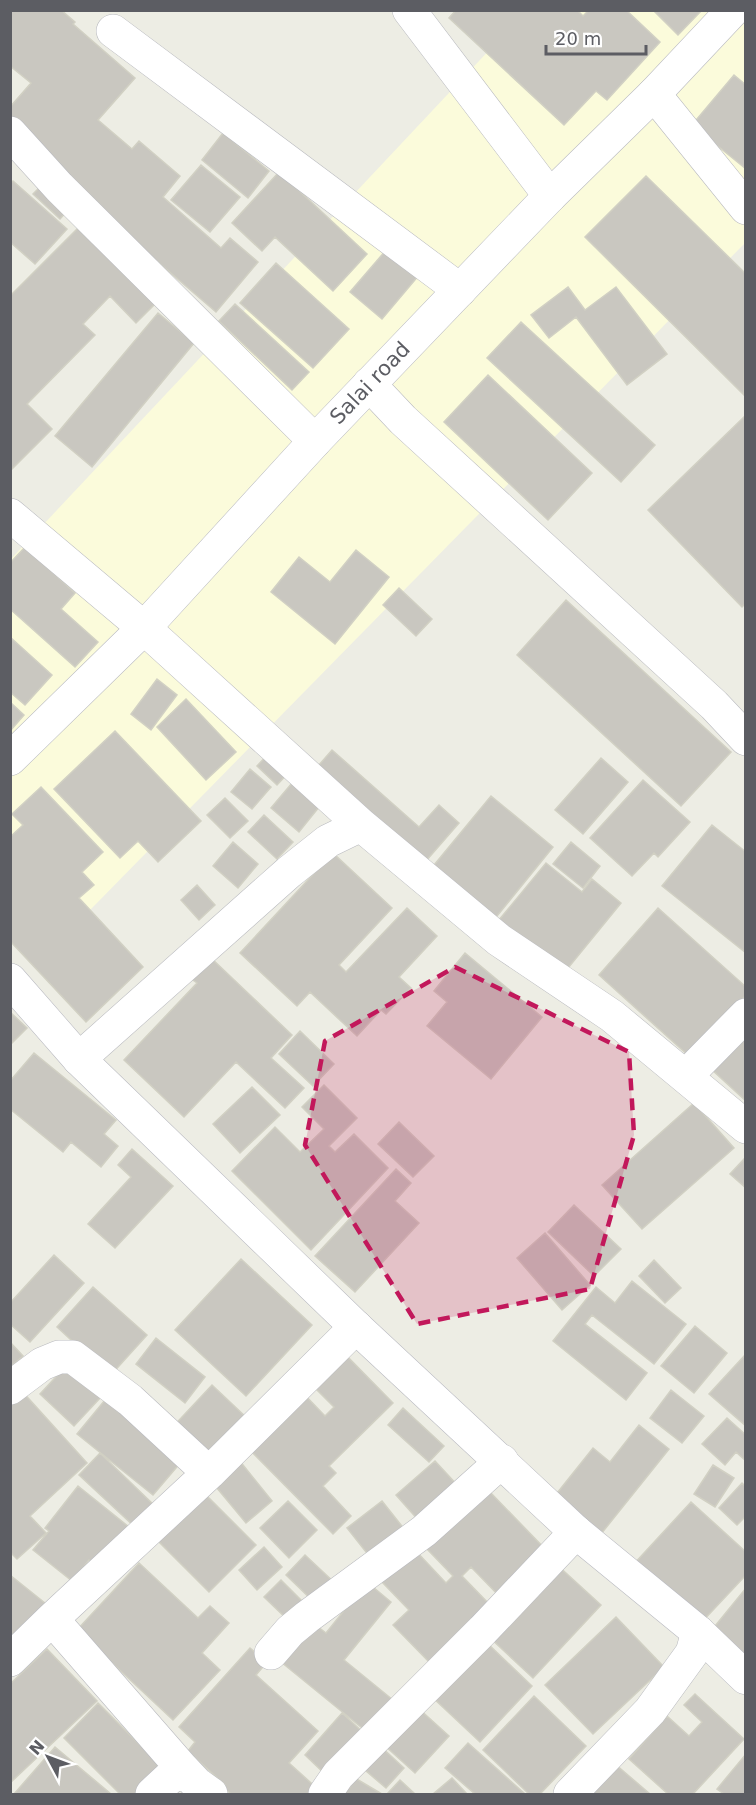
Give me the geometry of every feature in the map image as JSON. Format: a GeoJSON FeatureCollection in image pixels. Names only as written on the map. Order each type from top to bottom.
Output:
{"type":"FeatureCollection","features":[{"type":"Feature","properties":{"kind":"street","name":"Salai road"},"geometry":{"type":"LineString","coordinates":[[10,759],[144,628],[369,384],[550,196],[654,94],[732,10]]}},
{"type":"Feature","properties":{"kind":"street"},"geometry":{"type":"LineString","coordinates":[[419,14],[550,196]]}},
{"type":"Feature","properties":{"kind":"street"},"geometry":{"type":"LineString","coordinates":[[113,31],[460,290]]}},
{"type":"Feature","properties":{"kind":"street"},"geometry":{"type":"LineString","coordinates":[[654,94],[746,208]]}},
{"type":"Feature","properties":{"kind":"street"},"geometry":{"type":"LineString","coordinates":[[10,133],[59,187],[315,441]]}},
{"type":"Feature","properties":{"kind":"street"},"geometry":{"type":"LineString","coordinates":[[369,384],[403,420],[714,705],[746,739]]}},
{"type":"Feature","properties":{"kind":"street"},"geometry":{"type":"LineString","coordinates":[[10,515],[144,628],[361,825],[499,940],[612,1016],[746,1127]]}},
{"type":"Feature","properties":{"kind":"street"},"geometry":{"type":"LineString","coordinates":[[79,1059],[289,872],[328,841],[361,825]]}},
{"type":"Feature","properties":{"kind":"street"},"geometry":{"type":"LineString","coordinates":[[10,980],[79,1059],[356,1327],[576,1532],[698,1632],[746,1678]]}},
{"type":"Feature","properties":{"kind":"street"},"geometry":{"type":"LineString","coordinates":[[686,1076],[746,1015]]}},
{"type":"Feature","properties":{"kind":"street"},"geometry":{"type":"LineString","coordinates":[[10,1660],[208,1473],[356,1327]]}},
{"type":"Feature","properties":{"kind":"street"},"geometry":{"type":"LineString","coordinates":[[10,1388],[42,1364],[58,1358],[74,1357],[130,1400],[208,1473]]}},
{"type":"Feature","properties":{"kind":"street"},"geometry":{"type":"LineString","coordinates":[[271,1653],[290,1631],[424,1531],[502,1461]]}},
{"type":"Feature","properties":{"kind":"street"},"geometry":{"type":"LineString","coordinates":[[325,1794],[338,1774],[483,1630],[576,1532]]}},
{"type":"Feature","properties":{"kind":"street"},"geometry":{"type":"LineString","coordinates":[[52,1619],[181,1767],[197,1784],[211,1794]]}},
{"type":"Feature","properties":{"kind":"street"},"geometry":{"type":"LineString","coordinates":[[570,1794],[650,1711],[692,1653],[698,1632]]}},
{"type":"Feature","properties":{"kind":"street"},"geometry":{"type":"LineString","coordinates":[[152,1794],[181,1767]]}},
{"type":"Feature","properties":{"kind":"highlighted area"},"geometry":{"type":"Polygon","coordinates":[[[455,967],[629,1052],[634,1135],[590,1289],[417,1324],[305,1145],[325,1041],[455,967]]]}},
{"type":"Feature","properties":{"kind":"shaded area"},"geometry":{"type":"Polygon","coordinates":[[[526,11],[745,11],[745,243],[38,963],[11,936],[10,560],[526,11]]]}},
{"type":"Feature","properties":{"kind":"building"},"geometry":{"type":"Polygon","coordinates":[[[10,10],[61,10],[75,22],[73,24],[135,78],[98,120],[132,149],[139,141],[180,176],[163,197],[221,248],[230,238],[258,262],[216,312],[28,150],[10,123],[10,107],[31,83],[10,66],[10,10]]]}},
{"type":"Feature","properties":{"kind":"building"},"geometry":{"type":"Polygon","coordinates":[[[456,10],[577,10],[583,16],[589,10],[626,10],[660,42],[607,100],[596,91],[564,125],[449,18],[456,10]]]}},
{"type":"Feature","properties":{"kind":"building"},"geometry":{"type":"Polygon","coordinates":[[[653,10],[702,10],[678,35],[653,10]]]}},
{"type":"Feature","properties":{"kind":"building"},"geometry":{"type":"Polygon","coordinates":[[[734,75],[746,85],[746,169],[692,125],[734,75]]]}},
{"type":"Feature","properties":{"kind":"building"},"geometry":{"type":"Polygon","coordinates":[[[223,133],[269,171],[248,198],[202,160],[223,133]]]}},
{"type":"Feature","properties":{"kind":"building"},"geometry":{"type":"Polygon","coordinates":[[[201,165],[240,197],[210,232],[171,200],[201,165]]]}},
{"type":"Feature","properties":{"kind":"building"},"geometry":{"type":"Polygon","coordinates":[[[279,172],[367,254],[333,291],[275,237],[262,251],[232,223],[279,172]]]}},
{"type":"Feature","properties":{"kind":"building"},"geometry":{"type":"Polygon","coordinates":[[[646,176],[746,274],[744,395],[585,237],[646,176]]]}},
{"type":"Feature","properties":{"kind":"building"},"geometry":{"type":"Polygon","coordinates":[[[13,181],[67,229],[35,264],[10,242],[10,184],[13,181]]]}},
{"type":"Feature","properties":{"kind":"building"},"geometry":{"type":"Polygon","coordinates":[[[42,185],[69,209],[60,219],[33,194],[42,185]]]}},
{"type":"Feature","properties":{"kind":"building"},"geometry":{"type":"Polygon","coordinates":[[[81,225],[158,301],[136,323],[110,296],[83,324],[95,335],[27,404],[52,429],[10,471],[10,296],[81,225]]]}},
{"type":"Feature","properties":{"kind":"building"},"geometry":{"type":"Polygon","coordinates":[[[387,249],[419,275],[382,319],[350,292],[387,249]]]}},
{"type":"Feature","properties":{"kind":"building"},"geometry":{"type":"Polygon","coordinates":[[[276,263],[349,329],[313,368],[240,303],[276,263]]]}},
{"type":"Feature","properties":{"kind":"building"},"geometry":{"type":"Polygon","coordinates":[[[568,287],[585,310],[616,287],[667,354],[627,385],[576,317],[549,338],[531,315],[568,287]]]}},
{"type":"Feature","properties":{"kind":"building"},"geometry":{"type":"Polygon","coordinates":[[[235,304],[309,372],[292,390],[219,321],[235,304]]]}},
{"type":"Feature","properties":{"kind":"building"},"geometry":{"type":"Polygon","coordinates":[[[158,313],[194,343],[92,467],[55,436],[158,313]]]}},
{"type":"Feature","properties":{"kind":"building"},"geometry":{"type":"Polygon","coordinates":[[[521,322],[655,445],[621,482],[487,358],[521,322]]]}},
{"type":"Feature","properties":{"kind":"building"},"geometry":{"type":"Polygon","coordinates":[[[488,375],[592,473],[548,520],[444,422],[488,375]]]}},
{"type":"Feature","properties":{"kind":"building"},"geometry":{"type":"Polygon","coordinates":[[[746,415],[746,603],[742,607],[648,510],[746,415]]]}},
{"type":"Feature","properties":{"kind":"building"},"geometry":{"type":"Polygon","coordinates":[[[25,547],[75,593],[61,609],[98,642],[75,667],[10,609],[10,563],[25,547]]]}},
{"type":"Feature","properties":{"kind":"building"},"geometry":{"type":"Polygon","coordinates":[[[356,550],[389,577],[335,644],[271,592],[299,557],[330,582],[356,550]]]}},
{"type":"Feature","properties":{"kind":"building"},"geometry":{"type":"Polygon","coordinates":[[[399,588],[432,619],[416,636],[383,605],[399,588]]]}},
{"type":"Feature","properties":{"kind":"building"},"geometry":{"type":"Polygon","coordinates":[[[566,600],[731,752],[681,806],[517,655],[566,600]]]}},
{"type":"Feature","properties":{"kind":"building"},"geometry":{"type":"Polygon","coordinates":[[[10,637],[52,675],[25,705],[10,692],[10,637]]]}},
{"type":"Feature","properties":{"kind":"building"},"geometry":{"type":"Polygon","coordinates":[[[157,679],[177,695],[151,730],[131,714],[157,679]]]}},
{"type":"Feature","properties":{"kind":"building"},"geometry":{"type":"Polygon","coordinates":[[[186,699],[236,752],[206,780],[157,727],[186,699]]]}},
{"type":"Feature","properties":{"kind":"building"},"geometry":{"type":"Polygon","coordinates":[[[10,702],[24,715],[10,731],[10,702]]]}},
{"type":"Feature","properties":{"kind":"building"},"geometry":{"type":"Polygon","coordinates":[[[115,731],[201,821],[158,862],[138,841],[120,858],[54,789],[115,731]]]}},
{"type":"Feature","properties":{"kind":"building"},"geometry":{"type":"Polygon","coordinates":[[[332,750],[419,827],[439,805],[459,823],[419,869],[312,773],[332,750]]]}},
{"type":"Feature","properties":{"kind":"building"},"geometry":{"type":"Polygon","coordinates":[[[271,751],[291,770],[277,785],[257,766],[271,751]]]}},
{"type":"Feature","properties":{"kind":"building"},"geometry":{"type":"Polygon","coordinates":[[[601,758],[628,782],[583,834],[555,810],[601,758]]]}},
{"type":"Feature","properties":{"kind":"building"},"geometry":{"type":"Polygon","coordinates":[[[250,769],[271,787],[252,809],[231,792],[250,769]]]}},
{"type":"Feature","properties":{"kind":"building"},"geometry":{"type":"Polygon","coordinates":[[[643,780],[690,822],[658,857],[654,853],[632,876],[590,838],[643,780]]]}},
{"type":"Feature","properties":{"kind":"building"},"geometry":{"type":"Polygon","coordinates":[[[292,783],[319,807],[299,832],[271,808],[292,783]]]}},
{"type":"Feature","properties":{"kind":"building"},"geometry":{"type":"Polygon","coordinates":[[[41,787],[103,852],[82,872],[94,885],[79,898],[143,967],[86,1022],[10,941],[10,837],[23,825],[12,814],[41,787]]]}},
{"type":"Feature","properties":{"kind":"building"},"geometry":{"type":"Polygon","coordinates":[[[491,796],[553,847],[493,921],[430,870],[491,796]]]}},
{"type":"Feature","properties":{"kind":"building"},"geometry":{"type":"Polygon","coordinates":[[[225,798],[248,821],[230,838],[207,815],[225,798]]]}},
{"type":"Feature","properties":{"kind":"building"},"geometry":{"type":"Polygon","coordinates":[[[264,815],[293,842],[277,859],[248,832],[264,815]]]}},
{"type":"Feature","properties":{"kind":"building"},"geometry":{"type":"Polygon","coordinates":[[[712,825],[746,852],[746,953],[662,886],[712,825]]]}},
{"type":"Feature","properties":{"kind":"building"},"geometry":{"type":"Polygon","coordinates":[[[233,842],[258,864],[238,888],[213,866],[233,842]]]}},
{"type":"Feature","properties":{"kind":"building"},"geometry":{"type":"Polygon","coordinates":[[[571,842],[600,866],[583,888],[553,864],[571,842]]]}},
{"type":"Feature","properties":{"kind":"building"},"geometry":{"type":"Polygon","coordinates":[[[333,853],[392,908],[339,965],[346,972],[407,908],[437,936],[399,977],[411,988],[386,1014],[381,1010],[357,1036],[310,992],[297,1006],[240,953],[333,853]]]}},
{"type":"Feature","properties":{"kind":"building"},"geometry":{"type":"Polygon","coordinates":[[[546,863],[582,892],[592,879],[621,903],[564,973],[499,920],[546,863]]]}},
{"type":"Feature","properties":{"kind":"building"},"geometry":{"type":"Polygon","coordinates":[[[197,885],[215,905],[199,920],[181,900],[197,885]]]}},
{"type":"Feature","properties":{"kind":"building"},"geometry":{"type":"Polygon","coordinates":[[[658,908],[746,987],[746,995],[690,1057],[599,975],[658,908]]]}},
{"type":"Feature","properties":{"kind":"building"},"geometry":{"type":"Polygon","coordinates":[[[465,953],[542,1017],[491,1079],[427,1026],[447,1002],[434,991],[465,953]]]}},
{"type":"Feature","properties":{"kind":"building"},"geometry":{"type":"Polygon","coordinates":[[[210,957],[292,1035],[271,1058],[304,1088],[285,1108],[236,1062],[184,1117],[124,1060],[197,983],[190,978],[210,957]]]}},
{"type":"Feature","properties":{"kind":"building"},"geometry":{"type":"Polygon","coordinates":[[[10,1012],[27,1028],[10,1045],[10,1012]]]}},
{"type":"Feature","properties":{"kind":"building"},"geometry":{"type":"Polygon","coordinates":[[[300,1031],[334,1064],[313,1086],[279,1054],[300,1031]]]}},
{"type":"Feature","properties":{"kind":"building"},"geometry":{"type":"Polygon","coordinates":[[[746,1031],[746,1101],[711,1069],[746,1031]]]}},
{"type":"Feature","properties":{"kind":"building"},"geometry":{"type":"Polygon","coordinates":[[[34,1053],[116,1120],[104,1134],[118,1146],[101,1167],[71,1142],[63,1152],[10,1109],[10,1081],[34,1053]]]}},
{"type":"Feature","properties":{"kind":"building"},"geometry":{"type":"Polygon","coordinates":[[[324,1085],[357,1118],[329,1146],[335,1152],[354,1134],[388,1168],[311,1250],[232,1171],[275,1127],[300,1152],[324,1129],[302,1107],[324,1085]]]}},
{"type":"Feature","properties":{"kind":"building"},"geometry":{"type":"Polygon","coordinates":[[[252,1087],[280,1115],[240,1153],[213,1124],[252,1087]]]}},
{"type":"Feature","properties":{"kind":"building"},"geometry":{"type":"Polygon","coordinates":[[[694,1103],[734,1148],[642,1229],[602,1185],[694,1103]]]}},
{"type":"Feature","properties":{"kind":"building"},"geometry":{"type":"Polygon","coordinates":[[[399,1122],[434,1156],[413,1177],[378,1144],[399,1122]]]}},
{"type":"Feature","properties":{"kind":"building"},"geometry":{"type":"Polygon","coordinates":[[[132,1149],[173,1186],[115,1248],[88,1224],[131,1177],[118,1165],[132,1149]]]}},
{"type":"Feature","properties":{"kind":"building"},"geometry":{"type":"Polygon","coordinates":[[[746,1157],[746,1188],[730,1174],[746,1157]]]}},
{"type":"Feature","properties":{"kind":"building"},"geometry":{"type":"Polygon","coordinates":[[[396,1169],[411,1183],[395,1201],[419,1223],[355,1292],[315,1256],[396,1169]]]}},
{"type":"Feature","properties":{"kind":"building"},"geometry":{"type":"Polygon","coordinates":[[[574,1205],[621,1249],[594,1276],[548,1232],[574,1205]]]}},
{"type":"Feature","properties":{"kind":"building"},"geometry":{"type":"Polygon","coordinates":[[[545,1233],[590,1285],[562,1310],[517,1258],[545,1233]]]}},
{"type":"Feature","properties":{"kind":"building"},"geometry":{"type":"Polygon","coordinates":[[[54,1255],[84,1283],[30,1342],[10,1324],[10,1303],[54,1255]]]}},
{"type":"Feature","properties":{"kind":"building"},"geometry":{"type":"Polygon","coordinates":[[[241,1259],[312,1325],[246,1396],[175,1330],[241,1259]]]}},
{"type":"Feature","properties":{"kind":"building"},"geometry":{"type":"Polygon","coordinates":[[[654,1260],[681,1288],[665,1303],[639,1276],[654,1260]]]}},
{"type":"Feature","properties":{"kind":"building"},"geometry":{"type":"Polygon","coordinates":[[[632,1281],[686,1324],[654,1364],[592,1315],[585,1324],[647,1373],[626,1400],[553,1341],[596,1287],[615,1303],[632,1281]]]}},
{"type":"Feature","properties":{"kind":"building"},"geometry":{"type":"Polygon","coordinates":[[[93,1287],[147,1335],[110,1376],[57,1327],[93,1287]]]}},
{"type":"Feature","properties":{"kind":"building"},"geometry":{"type":"Polygon","coordinates":[[[695,1326],[727,1353],[694,1393],[661,1366],[695,1326]]]}},
{"type":"Feature","properties":{"kind":"building"},"geometry":{"type":"Polygon","coordinates":[[[156,1338],[205,1377],[185,1403],[136,1364],[156,1338]]]}},
{"type":"Feature","properties":{"kind":"building"},"geometry":{"type":"Polygon","coordinates":[[[10,1342],[23,1356],[10,1367],[10,1342]]]}},
{"type":"Feature","properties":{"kind":"building"},"geometry":{"type":"Polygon","coordinates":[[[341,1350],[393,1403],[329,1466],[336,1473],[323,1486],[351,1516],[333,1534],[246,1446],[302,1392],[325,1416],[334,1407],[309,1382],[341,1350]]]}},
{"type":"Feature","properties":{"kind":"building"},"geometry":{"type":"Polygon","coordinates":[[[746,1354],[746,1426],[709,1394],[746,1354]]]}},
{"type":"Feature","properties":{"kind":"building"},"geometry":{"type":"Polygon","coordinates":[[[66,1366],[101,1397],[74,1426],[40,1394],[66,1366]]]}},
{"type":"Feature","properties":{"kind":"building"},"geometry":{"type":"Polygon","coordinates":[[[212,1385],[248,1419],[204,1465],[168,1432],[212,1385]]]}},
{"type":"Feature","properties":{"kind":"building"},"geometry":{"type":"Polygon","coordinates":[[[20,1389],[87,1463],[30,1516],[46,1533],[17,1559],[10,1552],[10,1398],[20,1389]]]}},
{"type":"Feature","properties":{"kind":"building"},"geometry":{"type":"Polygon","coordinates":[[[671,1390],[704,1416],[682,1443],[650,1418],[671,1390]]]}},
{"type":"Feature","properties":{"kind":"building"},"geometry":{"type":"Polygon","coordinates":[[[105,1400],[181,1462],[153,1495],[77,1434],[105,1400]]]}},
{"type":"Feature","properties":{"kind":"building"},"geometry":{"type":"Polygon","coordinates":[[[403,1408],[444,1446],[429,1462],[388,1425],[403,1408]]]}},
{"type":"Feature","properties":{"kind":"building"},"geometry":{"type":"Polygon","coordinates":[[[727,1418],[746,1435],[746,1461],[736,1452],[725,1465],[702,1444],[727,1418]]]}},
{"type":"Feature","properties":{"kind":"building"},"geometry":{"type":"Polygon","coordinates":[[[639,1425],[669,1449],[601,1534],[554,1497],[593,1448],[610,1462],[639,1425]]]}},
{"type":"Feature","properties":{"kind":"building"},"geometry":{"type":"Polygon","coordinates":[[[100,1453],[156,1507],[136,1528],[79,1475],[100,1453]]]}},
{"type":"Feature","properties":{"kind":"building"},"geometry":{"type":"Polygon","coordinates":[[[239,1460],[272,1501],[246,1523],[212,1482],[239,1460]]]}},
{"type":"Feature","properties":{"kind":"building"},"geometry":{"type":"Polygon","coordinates":[[[435,1461],[459,1487],[420,1522],[396,1495],[435,1461]]]}},
{"type":"Feature","properties":{"kind":"building"},"geometry":{"type":"Polygon","coordinates":[[[713,1465],[734,1478],[715,1507],[694,1494],[713,1465]]]}},
{"type":"Feature","properties":{"kind":"building"},"geometry":{"type":"Polygon","coordinates":[[[742,1483],[746,1487],[746,1516],[737,1525],[719,1508],[742,1483]]]}},
{"type":"Feature","properties":{"kind":"building"},"geometry":{"type":"Polygon","coordinates":[[[78,1486],[129,1527],[98,1566],[89,1560],[72,1581],[33,1550],[49,1531],[45,1528],[78,1486]]]}},
{"type":"Feature","properties":{"kind":"building"},"geometry":{"type":"Polygon","coordinates":[[[488,1490],[550,1554],[503,1600],[471,1567],[462,1576],[493,1608],[433,1666],[393,1625],[409,1610],[382,1582],[415,1550],[446,1583],[453,1576],[427,1549],[488,1490]]]}},
{"type":"Feature","properties":{"kind":"building"},"geometry":{"type":"Polygon","coordinates":[[[205,1494],[256,1545],[209,1592],[158,1541],[205,1494]]]}},
{"type":"Feature","properties":{"kind":"building"},"geometry":{"type":"Polygon","coordinates":[[[288,1501],[317,1530],[289,1558],[260,1528],[288,1501]]]}},
{"type":"Feature","properties":{"kind":"building"},"geometry":{"type":"Polygon","coordinates":[[[382,1501],[405,1530],[370,1557],[347,1528],[382,1501]]]}},
{"type":"Feature","properties":{"kind":"building"},"geometry":{"type":"Polygon","coordinates":[[[691,1502],[746,1552],[746,1575],[699,1625],[633,1565],[691,1502]]]}},
{"type":"Feature","properties":{"kind":"building"},"geometry":{"type":"Polygon","coordinates":[[[264,1547],[282,1567],[257,1590],[239,1570],[264,1547]]]}},
{"type":"Feature","properties":{"kind":"building"},"geometry":{"type":"Polygon","coordinates":[[[305,1555],[337,1585],[318,1606],[286,1575],[305,1555]]]}},
{"type":"Feature","properties":{"kind":"building"},"geometry":{"type":"Polygon","coordinates":[[[139,1563],[198,1618],[210,1606],[229,1623],[202,1653],[220,1670],[173,1720],[77,1630],[139,1563]]]}},
{"type":"Feature","properties":{"kind":"building"},"geometry":{"type":"Polygon","coordinates":[[[555,1563],[601,1605],[533,1678],[488,1636],[555,1563]]]}},
{"type":"Feature","properties":{"kind":"building"},"geometry":{"type":"Polygon","coordinates":[[[10,1575],[45,1603],[10,1645],[10,1575]]]}},
{"type":"Feature","properties":{"kind":"building"},"geometry":{"type":"Polygon","coordinates":[[[281,1580],[307,1606],[291,1623],[264,1597],[281,1580]]]}},
{"type":"Feature","properties":{"kind":"building"},"geometry":{"type":"Polygon","coordinates":[[[367,1582],[391,1602],[344,1660],[393,1700],[367,1732],[281,1662],[313,1623],[326,1633],[367,1582]]]}},
{"type":"Feature","properties":{"kind":"building"},"geometry":{"type":"Polygon","coordinates":[[[746,1588],[746,1659],[711,1631],[746,1588]]]}},
{"type":"Feature","properties":{"kind":"building"},"geometry":{"type":"Polygon","coordinates":[[[616,1617],[664,1667],[593,1734],[545,1685],[616,1617]]]}},
{"type":"Feature","properties":{"kind":"building"},"geometry":{"type":"Polygon","coordinates":[[[484,1640],[532,1686],[480,1742],[431,1696],[484,1640]]]}},
{"type":"Feature","properties":{"kind":"building"},"geometry":{"type":"Polygon","coordinates":[[[250,1648],[267,1662],[256,1675],[318,1731],[289,1763],[321,1792],[320,1794],[231,1794],[223,1787],[225,1785],[188,1751],[195,1742],[179,1727],[250,1648]]]}},
{"type":"Feature","properties":{"kind":"building"},"geometry":{"type":"Polygon","coordinates":[[[47,1649],[97,1701],[10,1783],[10,1684],[47,1649]]]}},
{"type":"Feature","properties":{"kind":"building"},"geometry":{"type":"Polygon","coordinates":[[[695,1694],[744,1739],[693,1794],[668,1794],[629,1759],[667,1716],[689,1736],[702,1722],[684,1705],[695,1694]]]}},
{"type":"Feature","properties":{"kind":"building"},"geometry":{"type":"Polygon","coordinates":[[[534,1696],[586,1746],[540,1794],[529,1794],[483,1750],[534,1696]]]}},
{"type":"Feature","properties":{"kind":"building"},"geometry":{"type":"Polygon","coordinates":[[[98,1703],[162,1767],[135,1794],[120,1794],[64,1738],[98,1703]]]}},
{"type":"Feature","properties":{"kind":"building"},"geometry":{"type":"Polygon","coordinates":[[[417,1707],[449,1736],[415,1773],[383,1744],[417,1707]]]}},
{"type":"Feature","properties":{"kind":"building"},"geometry":{"type":"Polygon","coordinates":[[[342,1713],[365,1734],[327,1776],[305,1755],[342,1713]]]}},
{"type":"Feature","properties":{"kind":"building"},"geometry":{"type":"Polygon","coordinates":[[[468,1743],[525,1794],[475,1794],[445,1768],[468,1743]]]}},
{"type":"Feature","properties":{"kind":"building"},"geometry":{"type":"Polygon","coordinates":[[[378,1744],[404,1768],[386,1788],[359,1765],[378,1744]]]}},
{"type":"Feature","properties":{"kind":"building"},"geometry":{"type":"Polygon","coordinates":[[[55,1747],[111,1794],[14,1794],[55,1747]]]}},
{"type":"Feature","properties":{"kind":"building"},"geometry":{"type":"Polygon","coordinates":[[[746,1754],[746,1794],[724,1794],[717,1789],[746,1754]]]}},
{"type":"Feature","properties":{"kind":"building"},"geometry":{"type":"Polygon","coordinates":[[[615,1764],[650,1794],[588,1794],[615,1764]]]}},
{"type":"Feature","properties":{"kind":"building"},"geometry":{"type":"Polygon","coordinates":[[[355,1778],[382,1794],[333,1794],[341,1781],[350,1787],[355,1778]]]}},
{"type":"Feature","properties":{"kind":"building"},"geometry":{"type":"Polygon","coordinates":[[[452,1778],[467,1794],[433,1794],[452,1778]]]}},
{"type":"Feature","properties":{"kind":"building"},"geometry":{"type":"Polygon","coordinates":[[[400,1780],[415,1794],[387,1794],[400,1780]]]}}]}
